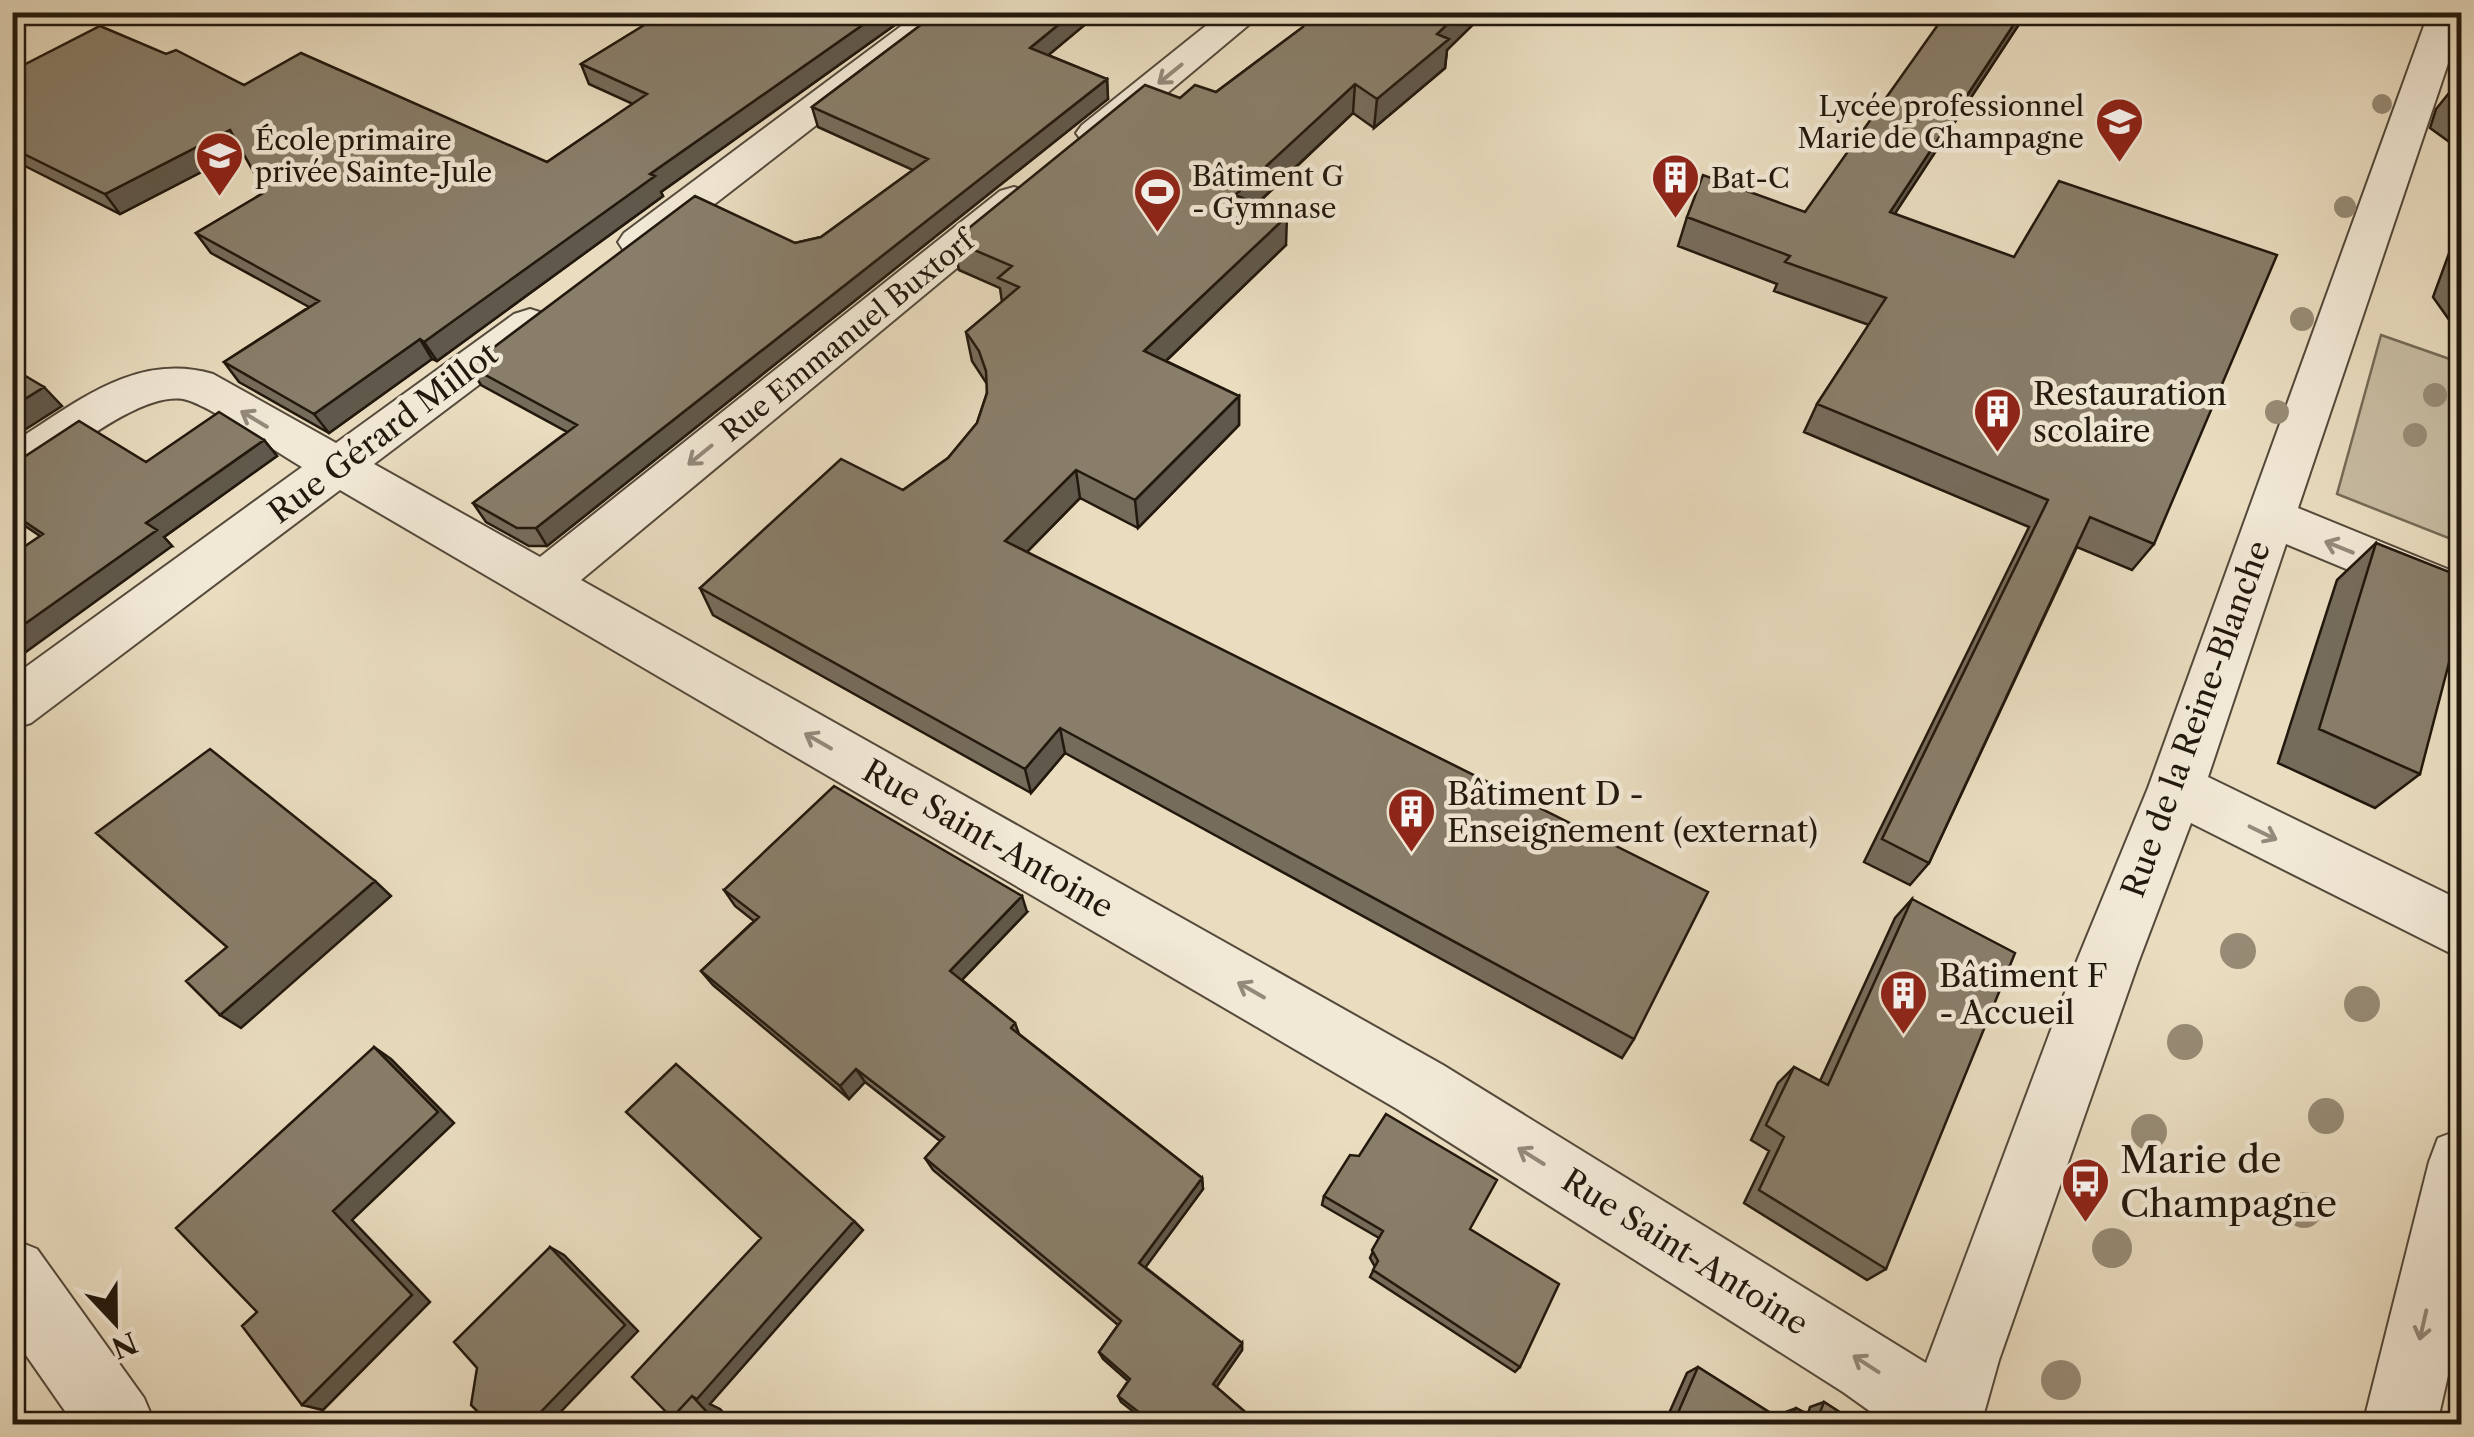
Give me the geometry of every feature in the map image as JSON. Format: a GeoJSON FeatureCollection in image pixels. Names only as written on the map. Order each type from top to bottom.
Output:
{"type":"FeatureCollection","features":[{"type":"Feature","properties":{"kind":"street"},"geometry":{"type":"LineString","coordinates":[[613,261],[944,12]]}},
{"type":"Feature","properties":{"kind":"street","name":"Rue Emmanuel Buxtorf"},"geometry":{"type":"LineString","coordinates":[[542,583],[1246,12]]}},
{"type":"Feature","properties":{"kind":"street","name":"Rue de la Reine-Blanche"},"geometry":{"type":"LineString","coordinates":[[1945,1423],[1963,1360],[2106,962],[2176,788],[2446,12]]}},
{"type":"Feature","properties":{"kind":"street","name":"Rue Gérard Millot"},"geometry":{"type":"LineString","coordinates":[[12,707],[566,297]]}},
{"type":"Feature","properties":{"kind":"street","name":"Rue Saint-Antoine"},"geometry":{"type":"LineString","coordinates":[[12,467],[120,397],[161,382],[196,385],[1420,1087],[1869,1366],[1945,1423]]}},
{"type":"Feature","properties":{"kind":"street"},"geometry":{"type":"LineString","coordinates":[[2268,516],[2462,597]]}},
{"type":"Feature","properties":{"kind":"street"},"geometry":{"type":"LineString","coordinates":[[2176,788],[2462,931]]}},
{"type":"Feature","properties":{"kind":"street"},"geometry":{"type":"LineString","coordinates":[[2400,1424],[2462,1162]]}},
{"type":"Feature","properties":{"kind":"street"},"geometry":{"type":"LineString","coordinates":[[12,1274],[118,1424]]}},
{"type":"Feature","properties":{"kind":"shaded area"},"geometry":{"type":"Polygon","coordinates":[[[2381,335],[2461,363],[2461,543],[2337,494],[2381,335]]]}},
{"type":"Feature","properties":{"kind":"building"},"geometry":{"type":"Polygon","coordinates":[[[652,12],[881,12],[650,174],[655,176],[424,342],[420,339],[314,414],[224,362],[319,301],[196,233],[265,192],[230,130],[105,194],[12,148],[12,71],[100,26],[166,54],[176,50],[244,85],[301,53],[547,162],[647,94],[581,64],[654,19],[646,17],[652,12]]]}},
{"type":"Feature","properties":{"kind":"building"},"geometry":{"type":"Polygon","coordinates":[[[938,12],[1074,12],[1030,48],[1107,79],[536,528],[517,528],[473,503],[577,425],[469,366],[695,196],[795,243],[821,237],[928,159],[812,107],[938,12]]]}},
{"type":"Feature","properties":{"kind":"building"},"geometry":{"type":"Polygon","coordinates":[[[1311,12],[1460,12],[1437,34],[1449,39],[1377,99],[1355,84],[1235,195],[1287,216],[1144,351],[1239,396],[1135,500],[1076,470],[1005,541],[1708,892],[1634,1039],[1060,728],[1025,769],[700,588],[841,459],[903,490],[948,458],[977,423],[987,393],[986,371],[966,332],[1019,287],[998,278],[1012,266],[953,241],[1145,85],[1180,98],[1195,85],[1216,92],[1303,27],[1311,12]]]}},
{"type":"Feature","properties":{"kind":"building"},"geometry":{"type":"Polygon","coordinates":[[[1947,12],[2022,12],[1890,212],[2014,257],[2059,181],[2277,255],[2154,544],[2090,517],[1929,863],[1882,839],[2048,500],[1817,404],[1886,298],[1785,262],[1790,256],[1687,217],[1703,175],[1805,212],[1947,12]]]}},
{"type":"Feature","properties":{"kind":"building"},"geometry":{"type":"Polygon","coordinates":[[[12,368],[44,387],[12,407],[12,368]]]}},
{"type":"Feature","properties":{"kind":"building"},"geometry":{"type":"Polygon","coordinates":[[[219,412],[264,440],[146,523],[157,530],[12,633],[12,555],[43,534],[12,513],[12,465],[79,421],[146,462],[219,412]]]}},
{"type":"Feature","properties":{"kind":"building"},"geometry":{"type":"Polygon","coordinates":[[[2376,543],[2462,577],[2462,613],[2420,774],[2319,729],[2376,543]]]}},
{"type":"Feature","properties":{"kind":"building"},"geometry":{"type":"Polygon","coordinates":[[[210,749],[375,881],[220,1015],[186,981],[227,947],[96,833],[210,749]]]}},
{"type":"Feature","properties":{"kind":"building"},"geometry":{"type":"Polygon","coordinates":[[[834,786],[1022,896],[950,971],[1015,1023],[1011,1028],[1202,1178],[1139,1263],[1242,1343],[1213,1384],[1259,1424],[1154,1424],[1118,1396],[1130,1379],[1099,1352],[1121,1321],[925,1158],[944,1137],[856,1069],[840,1086],[701,971],[759,917],[724,890],[834,786]]]}},
{"type":"Feature","properties":{"kind":"building","name":"Bâtiment F - Accueil"},"geometry":{"type":"Polygon","coordinates":[[[1912,899],[2015,953],[1886,1269],[1759,1190],[1784,1137],[1766,1125],[1794,1067],[1828,1085],[1912,899]]]}},
{"type":"Feature","properties":{"kind":"building"},"geometry":{"type":"Polygon","coordinates":[[[374,1047],[438,1112],[333,1211],[412,1295],[302,1405],[242,1326],[257,1312],[176,1228],[374,1047]]]}},
{"type":"Feature","properties":{"kind":"building"},"geometry":{"type":"Polygon","coordinates":[[[676,1064],[854,1221],[697,1399],[692,1396],[672,1418],[632,1377],[761,1238],[626,1112],[676,1064]]]}},
{"type":"Feature","properties":{"kind":"building"},"geometry":{"type":"Polygon","coordinates":[[[1386,1114],[1497,1180],[1470,1229],[1559,1284],[1520,1367],[1373,1270],[1378,1261],[1372,1250],[1383,1231],[1324,1196],[1350,1155],[1359,1156],[1386,1114]]]}},
{"type":"Feature","properties":{"kind":"building"},"geometry":{"type":"Polygon","coordinates":[[[550,1247],[625,1325],[529,1424],[521,1424],[518,1419],[490,1424],[471,1405],[477,1368],[454,1342],[550,1247]]]}},
{"type":"Feature","properties":{"kind":"building"},"geometry":{"type":"Polygon","coordinates":[[[1698,1367],[1788,1424],[1692,1424],[1677,1415],[1698,1367]]]}},
{"type":"Feature","properties":{"kind":"building"},"geometry":{"type":"Polygon","coordinates":[[[692,1396],[718,1424],[666,1424],[692,1396]]]}},
{"type":"Feature","properties":{"kind":"building"},"geometry":{"type":"Polygon","coordinates":[[[1824,1402],[1858,1424],[1789,1424],[1796,1408],[1817,1420],[1824,1402]]]}},
{"type":"Feature","properties":{"kind":"place","name":"Lycée professionnel Marie de Champagne"},"geometry":{"type":"Point","coordinates":[2119,164]}},
{"type":"Feature","properties":{"kind":"place","name":"École primaire privée Sainte-Jule"},"geometry":{"type":"Point","coordinates":[220,198]}},
{"type":"Feature","properties":{"kind":"place","name":"Bat-C"},"geometry":{"type":"Point","coordinates":[1676,220]}},
{"type":"Feature","properties":{"kind":"place","name":"Bâtiment G - Gymnase"},"geometry":{"type":"Point","coordinates":[1157,234]}},
{"type":"Feature","properties":{"kind":"place","name":"Restauration scolaire"},"geometry":{"type":"Point","coordinates":[1998,454]}},
{"type":"Feature","properties":{"kind":"place","name":"Bâtiment D - Enseignement (externat)"},"geometry":{"type":"Point","coordinates":[1412,854]}},
{"type":"Feature","properties":{"kind":"place","name":"Bâtiment F - Accueil"},"geometry":{"type":"Point","coordinates":[1904,1036]}},
{"type":"Feature","properties":{"kind":"place","name":"Marie de Champagne"},"geometry":{"type":"Point","coordinates":[2085,1224]}}]}
